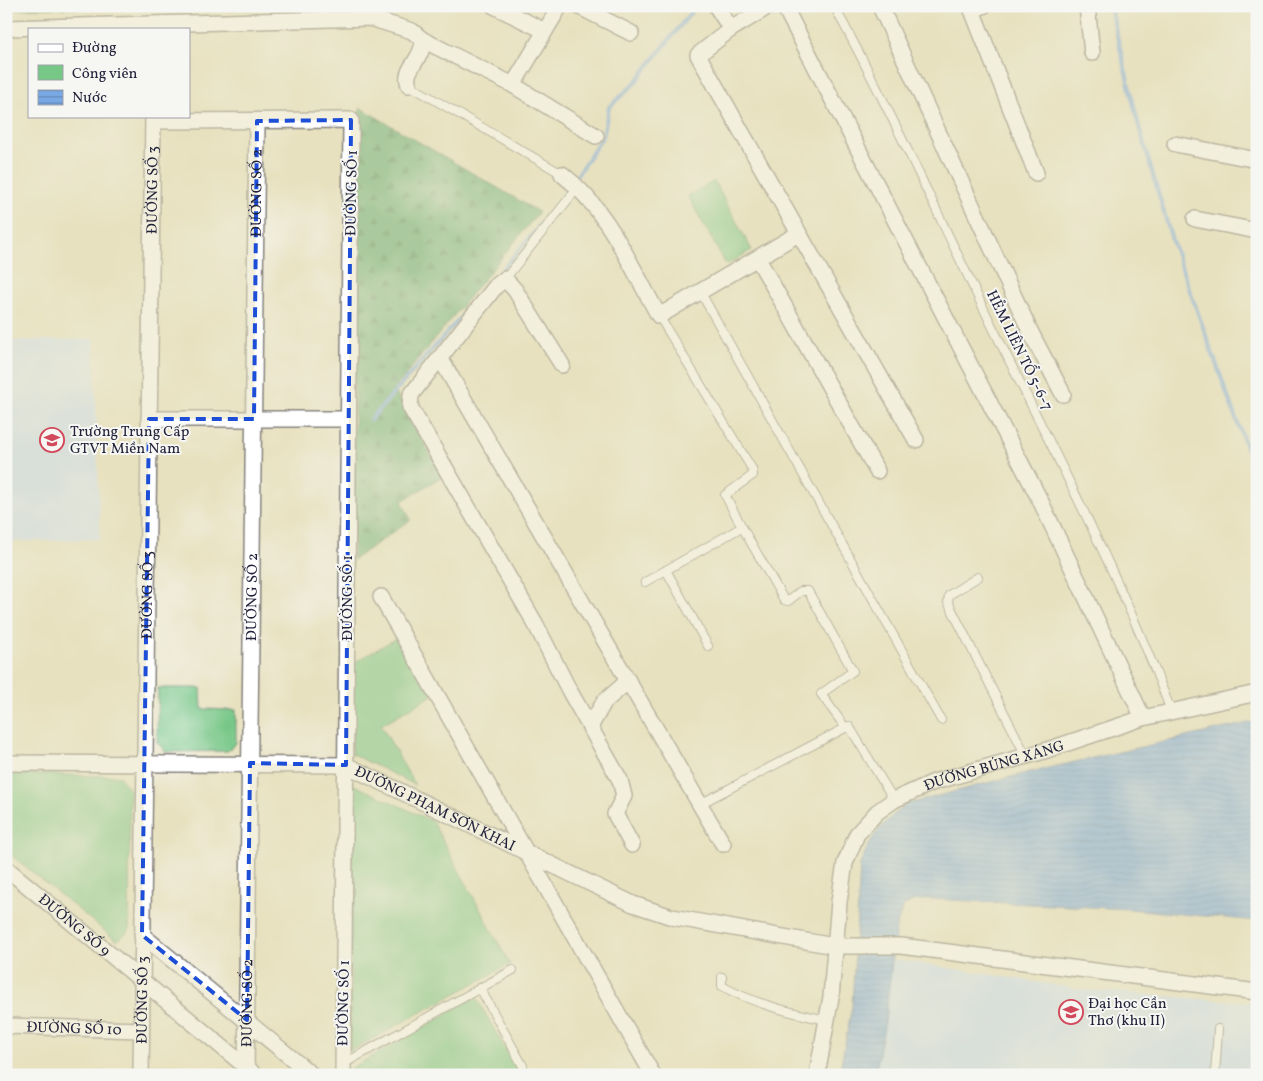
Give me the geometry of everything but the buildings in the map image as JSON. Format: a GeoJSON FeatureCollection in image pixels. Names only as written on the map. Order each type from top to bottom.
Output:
{"type":"FeatureCollection","features":[{"type":"Feature","properties":{"kind":"street"},"geometry":{"type":"LineString","coordinates":[[494,6],[545,30]]}},
{"type":"Feature","properties":{"kind":"street"},"geometry":{"type":"LineString","coordinates":[[513,85],[560,6]]}},
{"type":"Feature","properties":{"kind":"street"},"geometry":{"type":"LineString","coordinates":[[578,6],[631,33]]}},
{"type":"Feature","properties":{"kind":"street"},"geometry":{"type":"LineString","coordinates":[[716,6],[731,29]]}},
{"type":"Feature","properties":{"kind":"street"},"geometry":{"type":"LineString","coordinates":[[769,6],[731,29],[698,56],[916,440]]}},
{"type":"Feature","properties":{"kind":"street"},"geometry":{"type":"LineString","coordinates":[[784,6],[1040,500],[1143,718]]}},
{"type":"Feature","properties":{"kind":"street"},"geometry":{"type":"LineString","coordinates":[[880,6],[1031,333],[1063,394]]}},
{"type":"Feature","properties":{"kind":"street"},"geometry":{"type":"LineString","coordinates":[[983,6],[972,10],[1036,173]]}},
{"type":"Feature","properties":{"kind":"street"},"geometry":{"type":"LineString","coordinates":[[1087,6],[1092,53]]}},
{"type":"Feature","properties":{"kind":"street"},"geometry":{"type":"LineString","coordinates":[[6,28],[370,12],[412,31],[423,40],[513,85],[596,136]]}},
{"type":"Feature","properties":{"kind":"street"},"geometry":{"type":"LineString","coordinates":[[409,85],[406,79],[424,50],[423,40]]}},
{"type":"Feature","properties":{"kind":"street"},"geometry":{"type":"LineString","coordinates":[[153,118],[257,121]]}},
{"type":"Feature","properties":{"kind":"street","name":"ĐƯỜNG SỐ 3"},"geometry":{"type":"LineString","coordinates":[[141,1075],[153,118]]}},
{"type":"Feature","properties":{"kind":"street","name":"ĐƯỜNG SỐ 1"},"geometry":{"type":"LineString","coordinates":[[257,121],[351,120],[343,1070]]}},
{"type":"Feature","properties":{"kind":"street","name":"ĐƯỜNG SỐ 2"},"geometry":{"type":"LineString","coordinates":[[250,1072],[247,1020],[257,121]]}},
{"type":"Feature","properties":{"kind":"street"},"geometry":{"type":"LineString","coordinates":[[1175,144],[1257,160]]}},
{"type":"Feature","properties":{"kind":"street"},"geometry":{"type":"LineString","coordinates":[[562,174],[578,187],[598,209],[659,316],[701,293],[798,234]]}},
{"type":"Feature","properties":{"kind":"street"},"geometry":{"type":"LineString","coordinates":[[1195,219],[1257,231]]}},
{"type":"Feature","properties":{"kind":"street"},"geometry":{"type":"LineString","coordinates":[[758,259],[877,471]]}},
{"type":"Feature","properties":{"kind":"street"},"geometry":{"type":"LineString","coordinates":[[562,365],[515,290],[505,279],[496,286],[411,396],[410,407],[535,623],[620,780],[624,796],[615,814],[632,845]]}},
{"type":"Feature","properties":{"kind":"street"},"geometry":{"type":"LineString","coordinates":[[440,358],[724,844]]}},
{"type":"Feature","properties":{"kind":"street"},"geometry":{"type":"LineString","coordinates":[[149,418],[348,419]]}},
{"type":"Feature","properties":{"kind":"street"},"geometry":{"type":"LineString","coordinates":[[381,598],[653,1075]]}},
{"type":"Feature","properties":{"kind":"street"},"geometry":{"type":"LineString","coordinates":[[590,727],[604,702],[628,680]]}},
{"type":"Feature","properties":{"kind":"street","name":"ĐƯỜNG BÚNG XÁNG"},"geometry":{"type":"LineString","coordinates":[[818,1075],[840,946],[845,863],[857,834],[877,812],[894,800],[934,782],[1026,756],[1143,718],[1257,693]]}},
{"type":"Feature","properties":{"kind":"street","name":"ĐƯỜNG PHẠM SƠN KHAI"},"geometry":{"type":"LineString","coordinates":[[6,763],[346,765],[633,904],[661,915],[840,946],[901,946],[1257,992]]}},
{"type":"Feature","properties":{"kind":"street","name":"ĐƯỜNG SỐ 9"},"geometry":{"type":"LineString","coordinates":[[6,868],[250,1072]]}},
{"type":"Feature","properties":{"kind":"street"},"geometry":{"type":"LineString","coordinates":[[142,935],[312,1075]]}},
{"type":"Feature","properties":{"kind":"street","name":"ĐƯỜNG SỐ 10"},"geometry":{"type":"LineString","coordinates":[[6,1026],[141,1030]]}},
{"type":"Feature","properties":{"kind":"lane","name":"HẺM LIÊN TỔ 5-6-7"},"geometry":{"type":"LineString","coordinates":[[834,6],[874,80],[1082,508],[1147,646],[1171,711]]}},
{"type":"Feature","properties":{"kind":"lane"},"geometry":{"type":"LineString","coordinates":[[409,85],[562,174]]}},
{"type":"Feature","properties":{"kind":"lane"},"geometry":{"type":"LineString","coordinates":[[505,279],[578,187]]}},
{"type":"Feature","properties":{"kind":"lane"},"geometry":{"type":"LineString","coordinates":[[701,293],[941,720]]}},
{"type":"Feature","properties":{"kind":"lane"},"geometry":{"type":"LineString","coordinates":[[659,316],[752,469],[753,475],[750,479],[725,495],[742,527],[784,600],[788,601],[801,591],[808,591],[854,671],[821,694],[845,727]]}},
{"type":"Feature","properties":{"kind":"lane"},"geometry":{"type":"LineString","coordinates":[[645,582],[742,527]]}},
{"type":"Feature","properties":{"kind":"lane"},"geometry":{"type":"LineString","coordinates":[[666,570],[708,646]]}},
{"type":"Feature","properties":{"kind":"lane"},"geometry":{"type":"LineString","coordinates":[[978,577],[949,595],[948,602],[1026,756]]}},
{"type":"Feature","properties":{"kind":"lane"},"geometry":{"type":"LineString","coordinates":[[700,804],[845,727],[852,728],[894,800]]}},
{"type":"Feature","properties":{"kind":"lane"},"geometry":{"type":"LineString","coordinates":[[343,1070],[513,970]]}},
{"type":"Feature","properties":{"kind":"lane"},"geometry":{"type":"LineString","coordinates":[[722,977],[722,986],[738,995],[796,1014],[827,1020]]}},
{"type":"Feature","properties":{"kind":"lane"},"geometry":{"type":"LineString","coordinates":[[480,988],[523,1066]]}},
{"type":"Feature","properties":{"kind":"lane"},"geometry":{"type":"LineString","coordinates":[[1214,1075],[1218,1029]]}},
{"type":"Feature","properties":{"kind":"highlighted area"},"geometry":{"type":"Polygon","coordinates":[[[351,120],[346,765],[250,763],[247,1020],[142,935],[149,419],[254,419],[257,121],[351,120]]]}},
{"type":"Feature","properties":{"kind":"shaded area","name":"Trường Trung Cấp GTVT Miền Nam"},"geometry":{"type":"Polygon","coordinates":[[[94,339],[100,539],[6,542],[6,341],[94,339]]]}},
{"type":"Feature","properties":{"kind":"shaded area","name":"Đại học Cần Thơ (khu II)"},"geometry":{"type":"Polygon","coordinates":[[[892,959],[1086,990],[1257,1003],[1257,1075],[875,1075],[892,959]]]}},
{"type":"Feature","properties":{"kind":"green space"},"geometry":{"type":"Polygon","coordinates":[[[6,6],[210,6],[6,9],[6,6]]]}},
{"type":"Feature","properties":{"kind":"green space"},"geometry":{"type":"Polygon","coordinates":[[[361,108],[539,212],[394,389],[443,476],[402,501],[411,520],[353,560],[357,117],[361,108]]]}},
{"type":"Feature","properties":{"kind":"green space"},"geometry":{"type":"Polygon","coordinates":[[[714,181],[752,250],[726,265],[688,196],[714,181]]]}},
{"type":"Feature","properties":{"kind":"green space"},"geometry":{"type":"Polygon","coordinates":[[[400,636],[433,695],[381,725],[415,785],[352,754],[353,663],[400,636]]]}},
{"type":"Feature","properties":{"kind":"green space"},"geometry":{"type":"Polygon","coordinates":[[[158,688],[201,688],[202,709],[236,710],[236,743],[228,751],[166,752],[157,742],[158,688]]]}},
{"type":"Feature","properties":{"kind":"green space"},"geometry":{"type":"Polygon","coordinates":[[[6,774],[119,776],[130,790],[129,931],[117,941],[6,851],[6,774]]]}},
{"type":"Feature","properties":{"kind":"green space"},"geometry":{"type":"Polygon","coordinates":[[[352,784],[432,821],[510,964],[350,1051],[352,784]]]}},
{"type":"Feature","properties":{"kind":"green space"},"geometry":{"type":"Polygon","coordinates":[[[476,997],[517,1070],[509,1075],[350,1075],[350,1069],[476,997]]]}},
{"type":"Feature","properties":{"kind":"water"},"geometry":{"type":"Polygon","coordinates":[[[1257,721],[1257,921],[1130,909],[932,899],[912,901],[903,907],[896,927],[885,1021],[875,1075],[839,1075],[852,1006],[860,865],[868,846],[878,830],[907,804],[1026,773],[1257,721]]]}},
{"type":"Feature","properties":{"kind":"waterway"},"geometry":{"type":"LineString","coordinates":[[574,180],[603,136],[609,107],[634,84],[696,6]]}},
{"type":"Feature","properties":{"kind":"waterway"},"geometry":{"type":"LineString","coordinates":[[1110,6],[1138,123],[1173,244],[1257,477]]}},
{"type":"Feature","properties":{"kind":"waterway"},"geometry":{"type":"LineString","coordinates":[[494,279],[556,207],[570,186]]}},
{"type":"Feature","properties":{"kind":"waterway"},"geometry":{"type":"LineString","coordinates":[[370,420],[475,301]]}},
{"type":"Feature","properties":{"kind":"place","name":"Trường Trung Cấp GTVT Miền Nam"},"geometry":{"type":"Point","coordinates":[52,440]}},
{"type":"Feature","properties":{"kind":"place","name":"Đại học Cần Thơ (khu II)"},"geometry":{"type":"Point","coordinates":[1071,1012]}}]}
